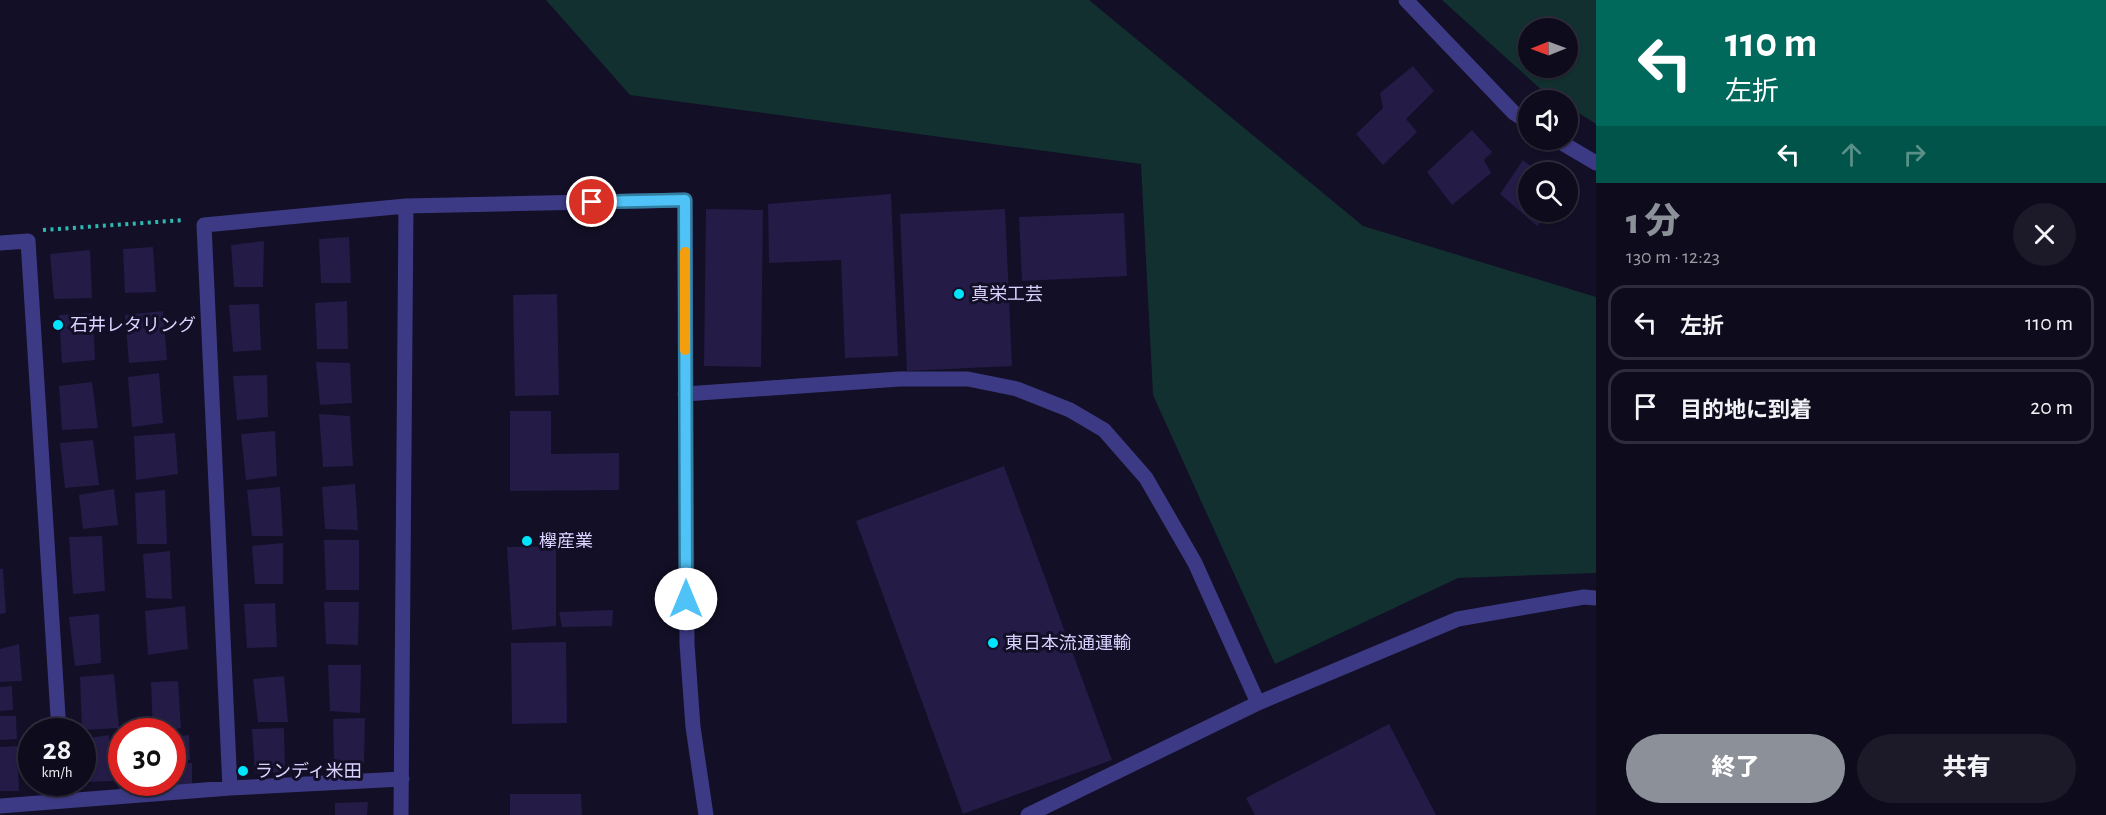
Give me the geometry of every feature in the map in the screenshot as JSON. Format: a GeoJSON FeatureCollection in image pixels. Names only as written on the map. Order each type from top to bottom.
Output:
{"type":"FeatureCollection","features":[{"type":"Feature","properties":{"kind":"street"},"geometry":{"type":"LineString","coordinates":[[1406,0],[1518,116]]}},
{"type":"Feature","properties":{"kind":"street"},"geometry":{"type":"LineString","coordinates":[[1574,150],[1596,163]]}},
{"type":"Feature","properties":{"kind":"street"},"geometry":{"type":"LineString","coordinates":[[230,788],[204,225],[406,206],[685,200],[687,644],[693,727],[706,815]]}},
{"type":"Feature","properties":{"kind":"street"},"geometry":{"type":"LineString","coordinates":[[401,815],[406,206]]}},
{"type":"Feature","properties":{"kind":"street"},"geometry":{"type":"LineString","coordinates":[[0,243],[27,241],[57,718]]}},
{"type":"Feature","properties":{"kind":"street"},"geometry":{"type":"LineString","coordinates":[[685,394],[900,379],[968,379],[1017,389],[1071,410],[1104,430],[1146,478],[1195,563],[1258,703]]}},
{"type":"Feature","properties":{"kind":"street"},"geometry":{"type":"LineString","coordinates":[[1028,815],[1258,703],[1458,619],[1584,597],[1596,598]]}},
{"type":"Feature","properties":{"kind":"street"},"geometry":{"type":"LineString","coordinates":[[0,806],[230,788],[402,779]]}},
{"type":"Feature","properties":{"kind":"street"},"geometry":{"type":"LineString","coordinates":[[63,796],[63,801]]}},
{"type":"Feature","properties":{"kind":"path"},"geometry":{"type":"LineString","coordinates":[[27,241],[45,229],[183,220],[204,225]]}},
{"type":"Feature","properties":{"kind":"green space"},"geometry":{"type":"Polygon","coordinates":[[[546,0],[1089,0],[1363,226],[1596,297],[1596,573],[1458,578],[1275,664],[1153,395],[1141,164],[630,95],[546,0]]]}},
{"type":"Feature","properties":{"kind":"green space"},"geometry":{"type":"Polygon","coordinates":[[[1442,0],[1596,0],[1596,124],[1578,112],[1578,90],[1542,90],[1528,78],[1578,78],[1578,18],[1518,18],[1518,69],[1442,0]]]}},
{"type":"Feature","properties":{"kind":"building"},"geometry":{"type":"Polygon","coordinates":[[[1413,66],[1434,91],[1406,119],[1417,132],[1383,165],[1356,134],[1383,108],[1380,93],[1413,66]]]}},
{"type":"Feature","properties":{"kind":"building"},"geometry":{"type":"Polygon","coordinates":[[[1472,130],[1492,152],[1484,160],[1491,173],[1452,205],[1427,172],[1472,130]]]}},
{"type":"Feature","properties":{"kind":"building"},"geometry":{"type":"Polygon","coordinates":[[[1518,167],[1518,210],[1500,194],[1518,167]]]}},
{"type":"Feature","properties":{"kind":"building"},"geometry":{"type":"Polygon","coordinates":[[[891,194],[898,356],[845,358],[841,260],[769,263],[768,204],[891,194]]]}},
{"type":"Feature","properties":{"kind":"building"},"geometry":{"type":"Polygon","coordinates":[[[706,209],[763,210],[761,367],[704,366],[706,209]]]}},
{"type":"Feature","properties":{"kind":"building"},"geometry":{"type":"Polygon","coordinates":[[[1005,209],[1012,366],[907,371],[900,214],[1005,209]]]}},
{"type":"Feature","properties":{"kind":"building"},"geometry":{"type":"Polygon","coordinates":[[[1124,213],[1127,276],[1022,281],[1019,217],[1124,213]]]}},
{"type":"Feature","properties":{"kind":"building"},"geometry":{"type":"Polygon","coordinates":[[[349,237],[351,283],[321,283],[319,239],[349,237]]]}},
{"type":"Feature","properties":{"kind":"building"},"geometry":{"type":"Polygon","coordinates":[[[264,241],[263,287],[234,287],[231,245],[264,241]]]}},
{"type":"Feature","properties":{"kind":"building"},"geometry":{"type":"Polygon","coordinates":[[[153,247],[156,292],[125,293],[123,249],[153,247]]]}},
{"type":"Feature","properties":{"kind":"building"},"geometry":{"type":"Polygon","coordinates":[[[90,250],[92,298],[54,299],[50,254],[90,250]]]}},
{"type":"Feature","properties":{"kind":"building"},"geometry":{"type":"Polygon","coordinates":[[[557,294],[559,395],[515,396],[513,295],[557,294]]]}},
{"type":"Feature","properties":{"kind":"building"},"geometry":{"type":"Polygon","coordinates":[[[347,301],[348,349],[317,349],[315,303],[347,301]]]}},
{"type":"Feature","properties":{"kind":"building"},"geometry":{"type":"Polygon","coordinates":[[[259,304],[261,350],[233,352],[229,305],[259,304]]]}},
{"type":"Feature","properties":{"kind":"building"},"geometry":{"type":"Polygon","coordinates":[[[163,311],[167,360],[129,363],[125,315],[163,311]]]}},
{"type":"Feature","properties":{"kind":"building"},"geometry":{"type":"Polygon","coordinates":[[[93,313],[95,360],[62,363],[59,315],[93,313]]]}},
{"type":"Feature","properties":{"kind":"building"},"geometry":{"type":"Polygon","coordinates":[[[316,362],[350,363],[352,403],[320,405],[316,362]]]}},
{"type":"Feature","properties":{"kind":"building"},"geometry":{"type":"Polygon","coordinates":[[[159,373],[163,423],[132,427],[128,377],[159,373]]]}},
{"type":"Feature","properties":{"kind":"building"},"geometry":{"type":"Polygon","coordinates":[[[267,375],[268,417],[237,420],[233,376],[267,375]]]}},
{"type":"Feature","properties":{"kind":"building"},"geometry":{"type":"Polygon","coordinates":[[[92,382],[98,428],[62,430],[59,386],[92,382]]]}},
{"type":"Feature","properties":{"kind":"building"},"geometry":{"type":"Polygon","coordinates":[[[510,411],[551,411],[551,454],[619,453],[619,490],[510,491],[510,411]]]}},
{"type":"Feature","properties":{"kind":"building"},"geometry":{"type":"Polygon","coordinates":[[[319,414],[350,416],[353,466],[323,467],[319,414]]]}},
{"type":"Feature","properties":{"kind":"building"},"geometry":{"type":"Polygon","coordinates":[[[275,431],[277,476],[246,480],[241,434],[275,431]]]}},
{"type":"Feature","properties":{"kind":"building"},"geometry":{"type":"Polygon","coordinates":[[[175,433],[178,474],[136,480],[134,436],[175,433]]]}},
{"type":"Feature","properties":{"kind":"building"},"geometry":{"type":"Polygon","coordinates":[[[93,440],[99,485],[65,488],[60,443],[93,440]]]}},
{"type":"Feature","properties":{"kind":"building"},"geometry":{"type":"Polygon","coordinates":[[[1004,466],[1112,760],[963,814],[856,521],[1004,466]]]}},
{"type":"Feature","properties":{"kind":"building"},"geometry":{"type":"Polygon","coordinates":[[[355,484],[358,530],[325,529],[322,487],[355,484]]]}},
{"type":"Feature","properties":{"kind":"building"},"geometry":{"type":"Polygon","coordinates":[[[280,487],[283,536],[252,536],[247,490],[280,487]]]}},
{"type":"Feature","properties":{"kind":"building"},"geometry":{"type":"Polygon","coordinates":[[[114,489],[118,525],[83,529],[79,495],[114,489]]]}},
{"type":"Feature","properties":{"kind":"building"},"geometry":{"type":"Polygon","coordinates":[[[165,490],[167,544],[137,544],[135,493],[165,490]]]}},
{"type":"Feature","properties":{"kind":"building"},"geometry":{"type":"Polygon","coordinates":[[[102,536],[105,591],[73,594],[69,537],[102,536]]]}},
{"type":"Feature","properties":{"kind":"building"},"geometry":{"type":"Polygon","coordinates":[[[324,540],[359,540],[359,590],[326,590],[324,540]]]}},
{"type":"Feature","properties":{"kind":"building"},"geometry":{"type":"Polygon","coordinates":[[[283,543],[283,584],[255,584],[252,546],[283,543]]]}},
{"type":"Feature","properties":{"kind":"building"},"geometry":{"type":"Polygon","coordinates":[[[556,546],[556,626],[512,630],[507,547],[556,546]]]}},
{"type":"Feature","properties":{"kind":"building"},"geometry":{"type":"Polygon","coordinates":[[[170,551],[172,599],[146,598],[143,554],[170,551]]]}},
{"type":"Feature","properties":{"kind":"building"},"geometry":{"type":"Polygon","coordinates":[[[0,569],[3,569],[6,613],[0,614],[0,569]]]}},
{"type":"Feature","properties":{"kind":"building"},"geometry":{"type":"Polygon","coordinates":[[[324,602],[359,602],[358,645],[326,644],[324,602]]]}},
{"type":"Feature","properties":{"kind":"building"},"geometry":{"type":"Polygon","coordinates":[[[275,603],[277,647],[247,648],[244,604],[275,603]]]}},
{"type":"Feature","properties":{"kind":"building"},"geometry":{"type":"Polygon","coordinates":[[[185,606],[188,649],[148,655],[145,611],[185,606]]]}},
{"type":"Feature","properties":{"kind":"building"},"geometry":{"type":"Polygon","coordinates":[[[613,610],[612,626],[562,627],[559,612],[613,610]]]}},
{"type":"Feature","properties":{"kind":"building"},"geometry":{"type":"Polygon","coordinates":[[[99,614],[101,663],[75,666],[69,617],[99,614]]]}},
{"type":"Feature","properties":{"kind":"building"},"geometry":{"type":"Polygon","coordinates":[[[566,642],[567,723],[512,724],[511,643],[566,642]]]}},
{"type":"Feature","properties":{"kind":"building"},"geometry":{"type":"Polygon","coordinates":[[[19,644],[22,681],[0,682],[0,649],[19,644]]]}},
{"type":"Feature","properties":{"kind":"building"},"geometry":{"type":"Polygon","coordinates":[[[328,665],[361,665],[360,713],[330,711],[328,665]]]}},
{"type":"Feature","properties":{"kind":"building"},"geometry":{"type":"Polygon","coordinates":[[[114,674],[118,718],[108,718],[108,729],[96,729],[96,718],[82,718],[80,677],[114,674]]]}},
{"type":"Feature","properties":{"kind":"building"},"geometry":{"type":"Polygon","coordinates":[[[284,676],[288,722],[258,722],[253,679],[284,676]]]}},
{"type":"Feature","properties":{"kind":"building"},"geometry":{"type":"Polygon","coordinates":[[[178,681],[180,718],[152,718],[151,682],[178,681]]]}},
{"type":"Feature","properties":{"kind":"building"},"geometry":{"type":"Polygon","coordinates":[[[12,686],[13,710],[0,711],[0,687],[12,686]]]}},
{"type":"Feature","properties":{"kind":"building"},"geometry":{"type":"Polygon","coordinates":[[[0,716],[16,716],[17,739],[0,740],[0,716]]]}},
{"type":"Feature","properties":{"kind":"building"},"geometry":{"type":"Polygon","coordinates":[[[365,718],[364,763],[334,764],[333,719],[365,718]]]}},
{"type":"Feature","properties":{"kind":"building"},"geometry":{"type":"Polygon","coordinates":[[[1389,724],[1436,815],[1255,815],[1246,798],[1389,724]]]}},
{"type":"Feature","properties":{"kind":"building"},"geometry":{"type":"Polygon","coordinates":[[[284,728],[285,772],[255,773],[252,729],[284,728]]]}},
{"type":"Feature","properties":{"kind":"building"},"geometry":{"type":"Polygon","coordinates":[[[108,735],[108,781],[96,782],[96,737],[108,735]]]}},
{"type":"Feature","properties":{"kind":"building"},"geometry":{"type":"Polygon","coordinates":[[[186,735],[189,735],[190,760],[186,760],[186,735]]]}},
{"type":"Feature","properties":{"kind":"building"},"geometry":{"type":"Polygon","coordinates":[[[17,746],[18,791],[0,791],[0,747],[17,746]]]}},
{"type":"Feature","properties":{"kind":"building"},"geometry":{"type":"Polygon","coordinates":[[[192,763],[192,787],[186,788],[186,764],[192,763]]]}},
{"type":"Feature","properties":{"kind":"building"},"geometry":{"type":"Polygon","coordinates":[[[510,794],[581,794],[582,815],[510,815],[510,794]]]}},
{"type":"Feature","properties":{"kind":"building"},"geometry":{"type":"Polygon","coordinates":[[[368,802],[367,815],[335,815],[335,803],[368,802]]]}},
{"type":"Feature","properties":{"kind":"slow traffic"},"geometry":{"type":"LineString","coordinates":[[685,252],[685,350]]}},
{"type":"Feature","properties":{"kind":"place","name":"真栄工芸"},"geometry":{"type":"Point","coordinates":[959,294]}},
{"type":"Feature","properties":{"kind":"place","name":"石井レタリング"},"geometry":{"type":"Point","coordinates":[58,325]}},
{"type":"Feature","properties":{"kind":"place","name":"欅産業"},"geometry":{"type":"Point","coordinates":[527,541]}},
{"type":"Feature","properties":{"kind":"place","name":"東日本流通運輸"},"geometry":{"type":"Point","coordinates":[993,643]}},
{"type":"Feature","properties":{"kind":"place","name":"ランディ米田"},"geometry":{"type":"Point","coordinates":[243,771]}},
{"type":"Feature","properties":{"kind":"route"},"geometry":{"type":"LineString","coordinates":[[592,202],[685,200],[686,599]]}}]}
